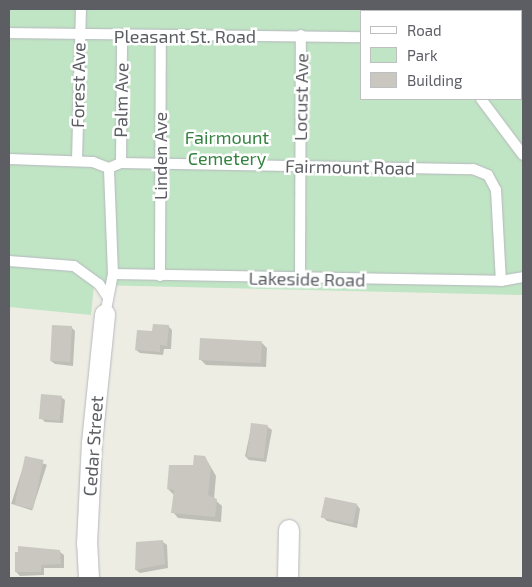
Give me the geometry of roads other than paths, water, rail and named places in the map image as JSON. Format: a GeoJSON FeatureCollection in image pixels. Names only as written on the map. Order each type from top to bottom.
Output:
{"type":"FeatureCollection","features":[{"type":"Feature","properties":{"kind":"street","name":"Cedar Street"},"geometry":{"type":"LineString","coordinates":[[89,578],[87,544],[92,452],[106,305]]}},
{"type":"Feature","properties":{"kind":"street"},"geometry":{"type":"LineString","coordinates":[[288,530],[288,578]]}},
{"type":"Feature","properties":{"kind":"lane","name":"Forest Ave"},"geometry":{"type":"LineString","coordinates":[[77,161],[81,9]]}},
{"type":"Feature","properties":{"kind":"lane","name":"Pleasant St. Road"},"geometry":{"type":"LineString","coordinates":[[9,33],[122,36],[301,35],[360,37]]}},
{"type":"Feature","properties":{"kind":"lane","name":"Locust Ave"},"geometry":{"type":"LineString","coordinates":[[300,279],[301,35]]}},
{"type":"Feature","properties":{"kind":"lane","name":"Palm Ave"},"geometry":{"type":"LineString","coordinates":[[120,163],[122,36]]}},
{"type":"Feature","properties":{"kind":"lane","name":"Linden Ave"},"geometry":{"type":"LineString","coordinates":[[160,276],[161,36]]}},
{"type":"Feature","properties":{"kind":"lane"},"geometry":{"type":"LineString","coordinates":[[482,100],[523,155]]}},
{"type":"Feature","properties":{"kind":"lane"},"geometry":{"type":"LineString","coordinates":[[9,158],[77,161],[109,168],[120,163]]}},
{"type":"Feature","properties":{"kind":"lane","name":"Fairmount Road"},"geometry":{"type":"LineString","coordinates":[[120,163],[473,169],[488,176],[496,190],[500,281]]}},
{"type":"Feature","properties":{"kind":"lane"},"geometry":{"type":"LineString","coordinates":[[106,305],[113,274],[109,168]]}},
{"type":"Feature","properties":{"kind":"lane"},"geometry":{"type":"LineString","coordinates":[[9,261],[74,266],[99,284],[106,305]]}},
{"type":"Feature","properties":{"kind":"lane","name":"Lakeside Road"},"geometry":{"type":"LineString","coordinates":[[113,274],[300,279],[500,281]]}},
{"type":"Feature","properties":{"kind":"lane"},"geometry":{"type":"LineString","coordinates":[[500,281],[523,277]]}},
{"type":"Feature","properties":{"kind":"park label","name":"Fairmount Cemetery"},"geometry":{"type":"Point","coordinates":[227,148]}}]}
